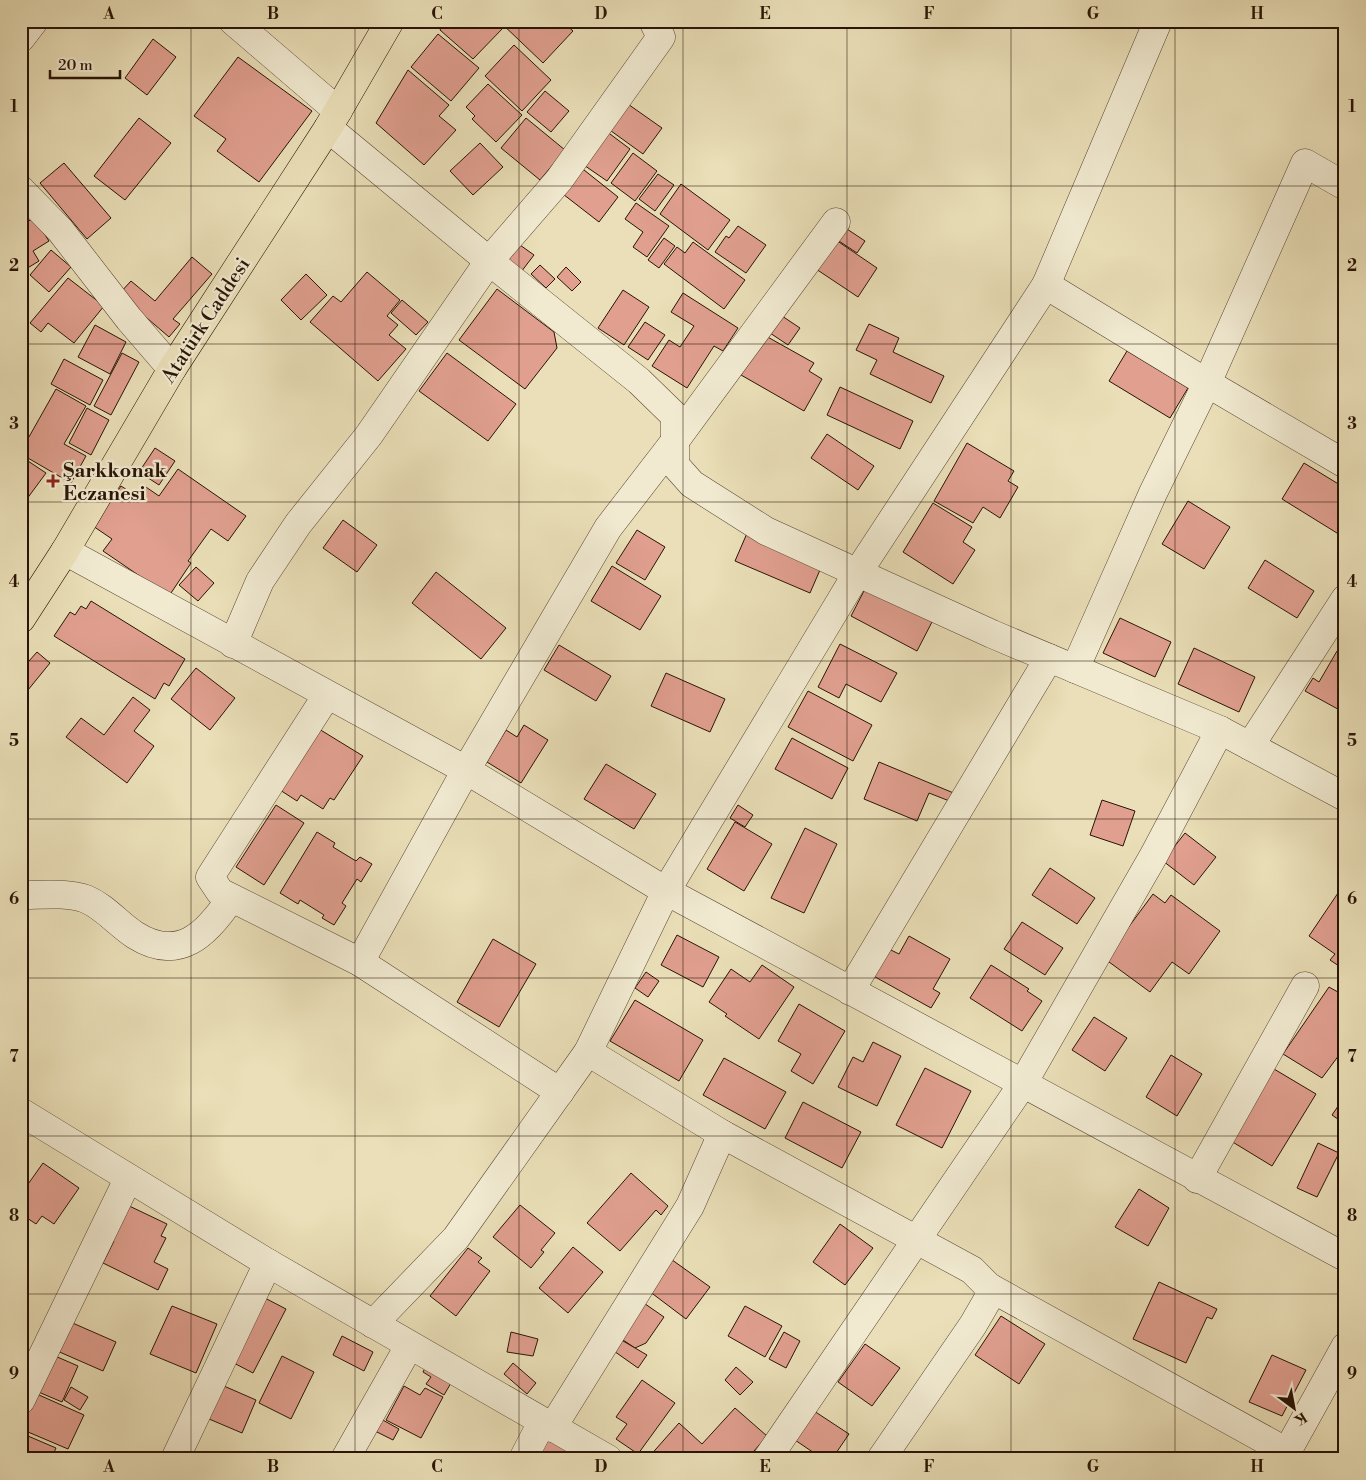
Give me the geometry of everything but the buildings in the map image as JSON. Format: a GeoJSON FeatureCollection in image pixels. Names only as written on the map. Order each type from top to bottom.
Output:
{"type":"FeatureCollection","features":[{"type":"Feature","properties":{"kind":"main road","name":"Atatürk Caddesi"},"geometry":{"type":"LineString","coordinates":[[21,619],[65,551],[172,369],[333,120],[390,21]]}},
{"type":"Feature","properties":{"kind":"street"},"geometry":{"type":"LineString","coordinates":[[21,38],[34,21]]}},
{"type":"Feature","properties":{"kind":"street"},"geometry":{"type":"LineString","coordinates":[[233,21],[333,120],[489,261],[639,381],[675,416],[676,465],[692,484],[766,531],[1075,669],[1220,730],[1345,797]]}},
{"type":"Feature","properties":{"kind":"street"},"geometry":{"type":"LineString","coordinates":[[233,644],[260,581],[298,524],[369,435],[489,261],[559,180],[661,37],[654,21]]}},
{"type":"Feature","properties":{"kind":"street"},"geometry":{"type":"LineString","coordinates":[[373,1324],[456,1238],[588,1052],[666,891],[858,572],[1046,285],[1158,21]]}},
{"type":"Feature","properties":{"kind":"street"},"geometry":{"type":"LineString","coordinates":[[1075,669],[1153,493],[1207,383],[1305,163],[1345,186]]}},
{"type":"Feature","properties":{"kind":"street"},"geometry":{"type":"LineString","coordinates":[[21,190],[60,230],[129,319],[172,369]]}},
{"type":"Feature","properties":{"kind":"street"},"geometry":{"type":"LineString","coordinates":[[360,962],[466,770],[608,528],[675,441],[836,222]]}},
{"type":"Feature","properties":{"kind":"street"},"geometry":{"type":"LineString","coordinates":[[1046,285],[1345,464]]}},
{"type":"Feature","properties":{"kind":"street"},"geometry":{"type":"LineString","coordinates":[[65,551],[466,770],[666,891],[1022,1085],[1345,1257]]}},
{"type":"Feature","properties":{"kind":"street"},"geometry":{"type":"LineString","coordinates":[[1250,746],[1345,599]]}},
{"type":"Feature","properties":{"kind":"street"},"geometry":{"type":"LineString","coordinates":[[850,991],[1050,658]]}},
{"type":"Feature","properties":{"kind":"street"},"geometry":{"type":"LineString","coordinates":[[327,695],[210,877],[220,892],[360,962],[560,1092]]}},
{"type":"Feature","properties":{"kind":"street"},"geometry":{"type":"LineString","coordinates":[[767,1459],[1022,1085],[1154,855],[1220,730]]}},
{"type":"Feature","properties":{"kind":"street"},"geometry":{"type":"LineString","coordinates":[[21,895],[86,899],[103,908],[134,934],[150,943],[166,946],[189,942],[202,934],[218,917],[231,898]]}},
{"type":"Feature","properties":{"kind":"street"},"geometry":{"type":"LineString","coordinates":[[1198,1179],[1305,986]]}},
{"type":"Feature","properties":{"kind":"street"},"geometry":{"type":"LineString","coordinates":[[588,1052],[722,1134],[972,1270],[989,1287],[1285,1455],[1345,1347]]}},
{"type":"Feature","properties":{"kind":"street"},"geometry":{"type":"LineString","coordinates":[[21,1112],[268,1263],[608,1459]]}},
{"type":"Feature","properties":{"kind":"street"},"geometry":{"type":"LineString","coordinates":[[523,1459],[690,1206],[722,1134]]}},
{"type":"Feature","properties":{"kind":"street"},"geometry":{"type":"LineString","coordinates":[[21,1400],[128,1179]]}},
{"type":"Feature","properties":{"kind":"street"},"geometry":{"type":"LineString","coordinates":[[175,1459],[268,1263]]}},
{"type":"Feature","properties":{"kind":"street"},"geometry":{"type":"LineString","coordinates":[[881,1459],[973,1325],[988,1299],[989,1287]]}},
{"type":"Feature","properties":{"kind":"street"},"geometry":{"type":"LineString","coordinates":[[345,1459],[409,1346]]}},
{"type":"Feature","properties":{"kind":"place","name":"Şarkkonak Eczanesi"},"geometry":{"type":"Point","coordinates":[53,481]}}]}
